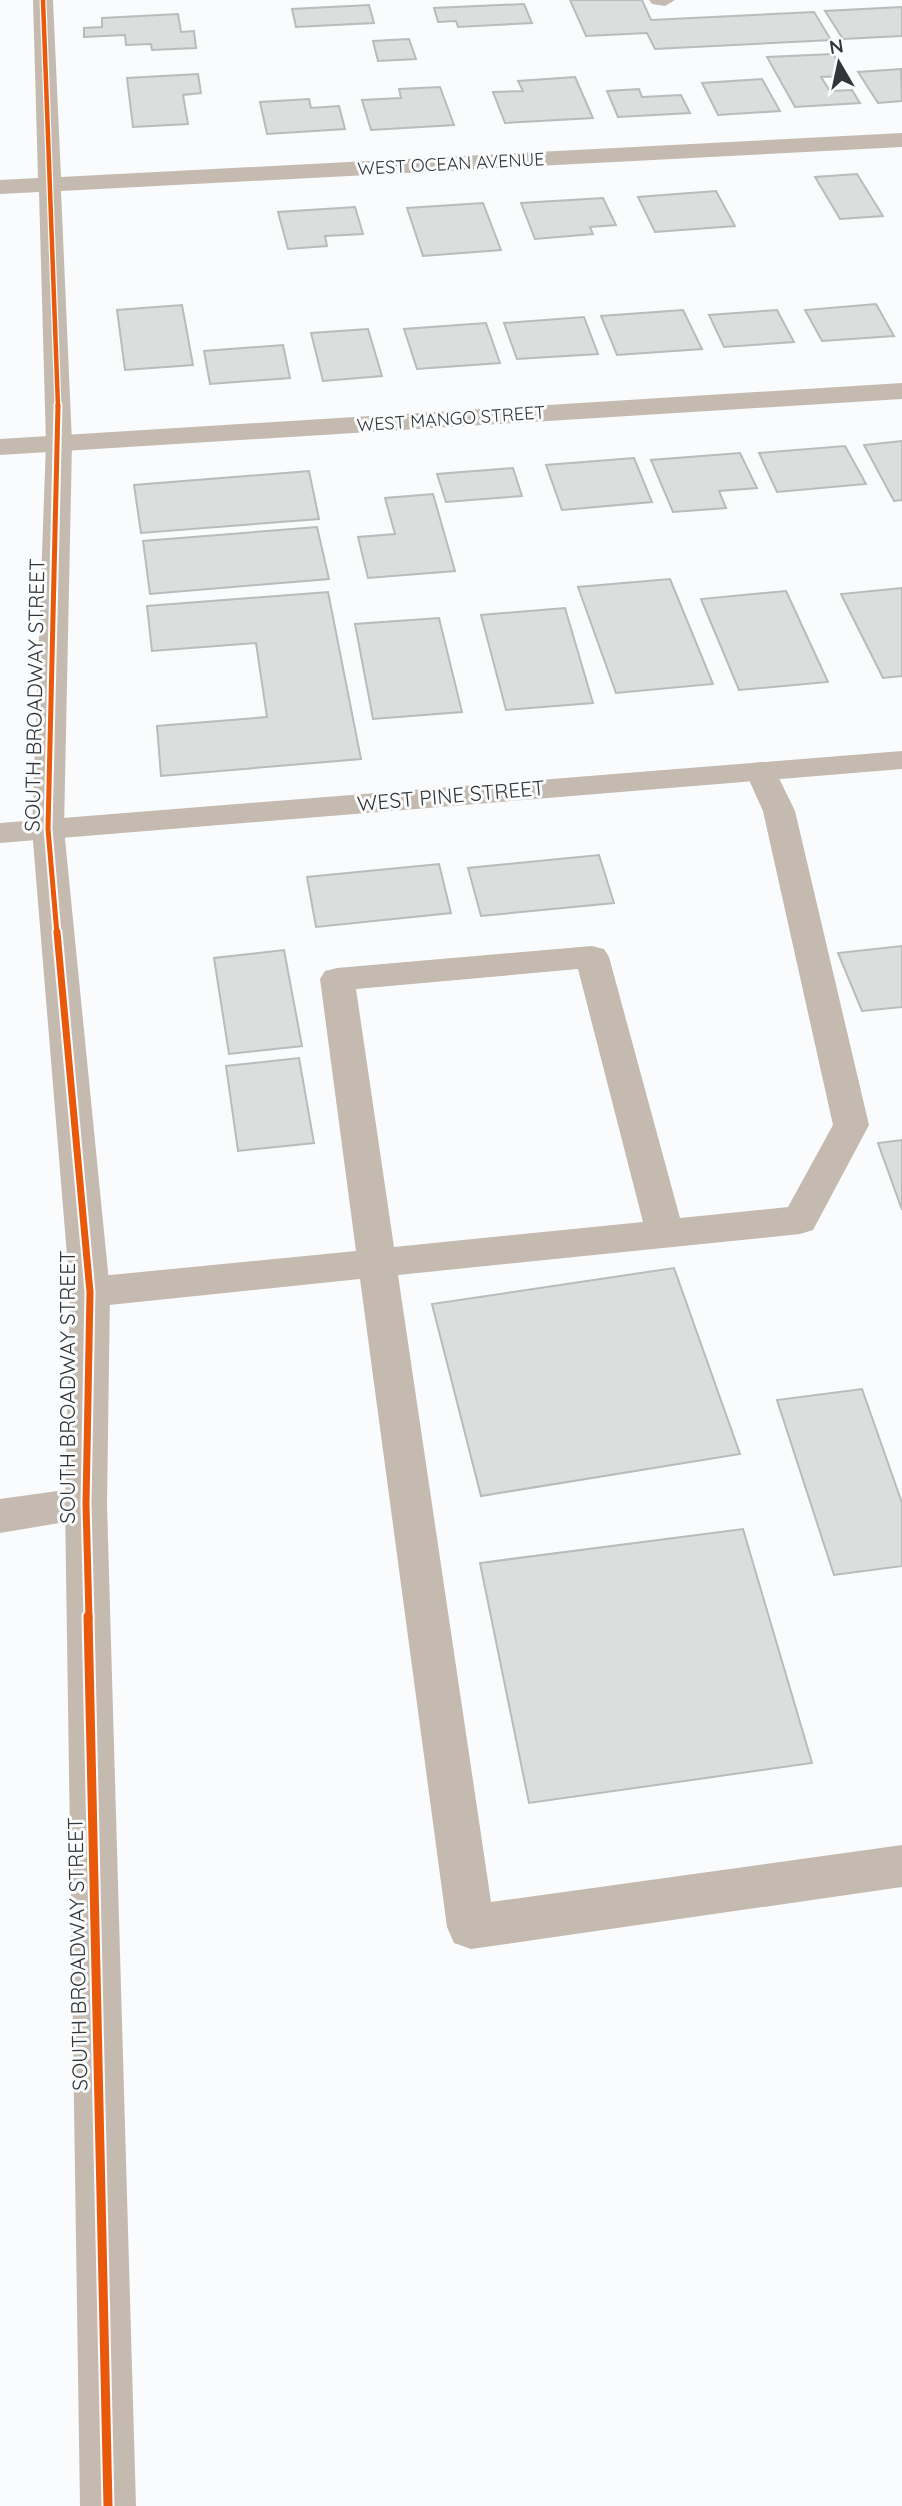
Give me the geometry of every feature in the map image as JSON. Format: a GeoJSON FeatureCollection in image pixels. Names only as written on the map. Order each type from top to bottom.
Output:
{"type":"FeatureCollection","features":[{"type":"Feature","properties":{"kind":"street","name":"SOUTH BROADWAY STREET"},"geometry":{"type":"LineString","coordinates":[[43,0],[59,443],[48,829],[90,1292],[86,1504],[108,2506]]}},
{"type":"Feature","properties":{"kind":"street","name":"WEST OCEAN AVENUE"},"geometry":{"type":"LineString","coordinates":[[0,187],[902,140]]}},
{"type":"Feature","properties":{"kind":"street","name":"WEST MANGO STREET"},"geometry":{"type":"LineString","coordinates":[[0,447],[902,391]]}},
{"type":"Feature","properties":{"kind":"street","name":"WEST PINE STREET"},"geometry":{"type":"LineString","coordinates":[[0,833],[902,760]]}},
{"type":"Feature","properties":{"kind":"street"},"geometry":{"type":"LineString","coordinates":[[90,1292],[800,1220],[851,1125],[779,811],[761,771]]}},
{"type":"Feature","properties":{"kind":"street"},"geometry":{"type":"LineString","coordinates":[[665,1233],[592,957],[337,979],[380,1262],[471,1927],[902,1866]]}},
{"type":"Feature","properties":{"kind":"street"},"geometry":{"type":"LineString","coordinates":[[0,1516],[86,1504]]}},
{"type":"Feature","properties":{"kind":"building"},"geometry":{"type":"Polygon","coordinates":[[[570,0],[642,0],[651,20],[814,12],[831,40],[655,49],[647,33],[586,36],[570,0]]]}},
{"type":"Feature","properties":{"kind":"building"},"geometry":{"type":"Polygon","coordinates":[[[524,4],[532,23],[458,27],[456,21],[438,22],[434,8],[524,4]]]}},
{"type":"Feature","properties":{"kind":"building"},"geometry":{"type":"Polygon","coordinates":[[[369,5],[374,23],[296,27],[292,9],[369,5]]]}},
{"type":"Feature","properties":{"kind":"building"},"geometry":{"type":"Polygon","coordinates":[[[902,7],[902,36],[843,39],[825,11],[902,7]]]}},
{"type":"Feature","properties":{"kind":"building"},"geometry":{"type":"Polygon","coordinates":[[[178,14],[181,32],[194,31],[196,48],[152,50],[151,44],[126,45],[125,35],[84,37],[84,28],[102,27],[102,18],[178,14]]]}},
{"type":"Feature","properties":{"kind":"building"},"geometry":{"type":"Polygon","coordinates":[[[409,39],[416,59],[378,61],[373,41],[409,39]]]}},
{"type":"Feature","properties":{"kind":"building"},"geometry":{"type":"Polygon","coordinates":[[[833,54],[846,76],[821,77],[830,91],[852,90],[860,103],[795,107],[767,57],[833,54]]]}},
{"type":"Feature","properties":{"kind":"building"},"geometry":{"type":"Polygon","coordinates":[[[901,69],[902,101],[878,103],[858,72],[901,69]]]}},
{"type":"Feature","properties":{"kind":"building"},"geometry":{"type":"Polygon","coordinates":[[[198,74],[201,93],[183,95],[188,124],[133,127],[127,78],[198,74]]]}},
{"type":"Feature","properties":{"kind":"building"},"geometry":{"type":"Polygon","coordinates":[[[575,77],[593,118],[505,123],[493,92],[523,91],[518,81],[575,77]]]}},
{"type":"Feature","properties":{"kind":"building"},"geometry":{"type":"Polygon","coordinates":[[[762,79],[780,111],[718,115],[702,83],[762,79]]]}},
{"type":"Feature","properties":{"kind":"building"},"geometry":{"type":"Polygon","coordinates":[[[440,87],[454,125],[371,130],[362,100],[401,98],[399,89],[440,87]]]}},
{"type":"Feature","properties":{"kind":"building"},"geometry":{"type":"Polygon","coordinates":[[[639,89],[642,97],[681,95],[690,113],[618,117],[607,91],[639,89]]]}},
{"type":"Feature","properties":{"kind":"building"},"geometry":{"type":"Polygon","coordinates":[[[309,99],[311,108],[339,106],[345,129],[267,134],[260,102],[309,99]]]}},
{"type":"Feature","properties":{"kind":"building"},"geometry":{"type":"Polygon","coordinates":[[[857,174],[883,216],[840,219],[815,177],[857,174]]]}},
{"type":"Feature","properties":{"kind":"building"},"geometry":{"type":"Polygon","coordinates":[[[716,191],[735,226],[655,232],[638,197],[716,191]]]}},
{"type":"Feature","properties":{"kind":"building"},"geometry":{"type":"Polygon","coordinates":[[[603,198],[616,225],[590,227],[593,234],[535,239],[521,203],[603,198]]]}},
{"type":"Feature","properties":{"kind":"building"},"geometry":{"type":"Polygon","coordinates":[[[483,203],[501,250],[423,256],[407,208],[483,203]]]}},
{"type":"Feature","properties":{"kind":"building"},"geometry":{"type":"Polygon","coordinates":[[[355,207],[363,234],[325,236],[327,246],[288,249],[278,212],[355,207]]]}},
{"type":"Feature","properties":{"kind":"building"},"geometry":{"type":"Polygon","coordinates":[[[876,304],[894,336],[822,341],[805,310],[876,304]]]}},
{"type":"Feature","properties":{"kind":"building"},"geometry":{"type":"Polygon","coordinates":[[[182,305],[193,365],[125,370],[117,310],[182,305]]]}},
{"type":"Feature","properties":{"kind":"building"},"geometry":{"type":"Polygon","coordinates":[[[683,310],[702,349],[617,355],[601,316],[683,310]]]}},
{"type":"Feature","properties":{"kind":"building"},"geometry":{"type":"Polygon","coordinates":[[[777,310],[794,342],[724,347],[709,315],[777,310]]]}},
{"type":"Feature","properties":{"kind":"building"},"geometry":{"type":"Polygon","coordinates":[[[584,317],[598,354],[517,359],[504,323],[584,317]]]}},
{"type":"Feature","properties":{"kind":"building"},"geometry":{"type":"Polygon","coordinates":[[[486,323],[500,363],[417,369],[404,329],[486,323]]]}},
{"type":"Feature","properties":{"kind":"building"},"geometry":{"type":"Polygon","coordinates":[[[368,329],[382,376],[323,381],[311,333],[368,329]]]}},
{"type":"Feature","properties":{"kind":"building"},"geometry":{"type":"Polygon","coordinates":[[[283,345],[290,378],[210,384],[204,351],[283,345]]]}},
{"type":"Feature","properties":{"kind":"building"},"geometry":{"type":"Polygon","coordinates":[[[902,441],[902,500],[894,501],[864,445],[902,441]]]}},
{"type":"Feature","properties":{"kind":"building"},"geometry":{"type":"Polygon","coordinates":[[[845,446],[866,484],[777,492],[759,453],[845,446]]]}},
{"type":"Feature","properties":{"kind":"building"},"geometry":{"type":"Polygon","coordinates":[[[740,453],[757,488],[719,491],[726,508],[673,512],[651,460],[740,453]]]}},
{"type":"Feature","properties":{"kind":"building"},"geometry":{"type":"Polygon","coordinates":[[[634,458],[652,502],[562,510],[546,465],[634,458]]]}},
{"type":"Feature","properties":{"kind":"building"},"geometry":{"type":"Polygon","coordinates":[[[513,468],[522,496],[446,502],[437,474],[513,468]]]}},
{"type":"Feature","properties":{"kind":"building"},"geometry":{"type":"Polygon","coordinates":[[[309,471],[319,519],[141,533],[134,485],[309,471]]]}},
{"type":"Feature","properties":{"kind":"building"},"geometry":{"type":"Polygon","coordinates":[[[433,494],[455,571],[368,578],[358,537],[395,534],[385,498],[433,494]]]}},
{"type":"Feature","properties":{"kind":"building"},"geometry":{"type":"Polygon","coordinates":[[[317,527],[329,579],[150,594],[143,541],[317,527]]]}},
{"type":"Feature","properties":{"kind":"building"},"geometry":{"type":"Polygon","coordinates":[[[670,579],[713,684],[616,693],[578,587],[670,579]]]}},
{"type":"Feature","properties":{"kind":"building"},"geometry":{"type":"Polygon","coordinates":[[[902,588],[902,676],[883,678],[841,594],[902,588]]]}},
{"type":"Feature","properties":{"kind":"building"},"geometry":{"type":"Polygon","coordinates":[[[786,591],[828,682],[739,690],[701,599],[786,591]]]}},
{"type":"Feature","properties":{"kind":"building"},"geometry":{"type":"Polygon","coordinates":[[[328,592],[361,759],[161,776],[157,726],[267,717],[256,643],[152,651],[147,606],[328,592]]]}},
{"type":"Feature","properties":{"kind":"building"},"geometry":{"type":"Polygon","coordinates":[[[565,608],[593,703],[506,710],[481,615],[565,608]]]}},
{"type":"Feature","properties":{"kind":"building"},"geometry":{"type":"Polygon","coordinates":[[[439,618],[462,712],[373,719],[355,624],[439,618]]]}},
{"type":"Feature","properties":{"kind":"building"},"geometry":{"type":"Polygon","coordinates":[[[599,855],[614,903],[481,916],[468,868],[599,855]]]}},
{"type":"Feature","properties":{"kind":"building"},"geometry":{"type":"Polygon","coordinates":[[[439,864],[451,913],[316,927],[307,877],[439,864]]]}},
{"type":"Feature","properties":{"kind":"building"},"geometry":{"type":"Polygon","coordinates":[[[902,946],[902,1007],[862,1011],[838,953],[902,946]]]}},
{"type":"Feature","properties":{"kind":"building"},"geometry":{"type":"Polygon","coordinates":[[[284,950],[302,1046],[229,1054],[214,958],[284,950]]]}},
{"type":"Feature","properties":{"kind":"building"},"geometry":{"type":"Polygon","coordinates":[[[299,1058],[314,1143],[238,1151],[226,1066],[299,1058]]]}},
{"type":"Feature","properties":{"kind":"building"},"geometry":{"type":"Polygon","coordinates":[[[902,1140],[902,1210],[878,1143],[902,1140]]]}},
{"type":"Feature","properties":{"kind":"building"},"geometry":{"type":"Polygon","coordinates":[[[674,1268],[740,1454],[481,1496],[432,1304],[674,1268]]]}},
{"type":"Feature","properties":{"kind":"building"},"geometry":{"type":"Polygon","coordinates":[[[862,1389],[902,1503],[902,1566],[834,1575],[777,1400],[862,1389]]]}},
{"type":"Feature","properties":{"kind":"building"},"geometry":{"type":"Polygon","coordinates":[[[743,1529],[812,1763],[529,1803],[480,1563],[743,1529]]]}},
{"type":"Feature","properties":{"kind":"cycle path"},"geometry":{"type":"LineString","coordinates":[[43,0],[59,443],[48,829],[90,1292],[86,1504],[108,2506]]}}]}
